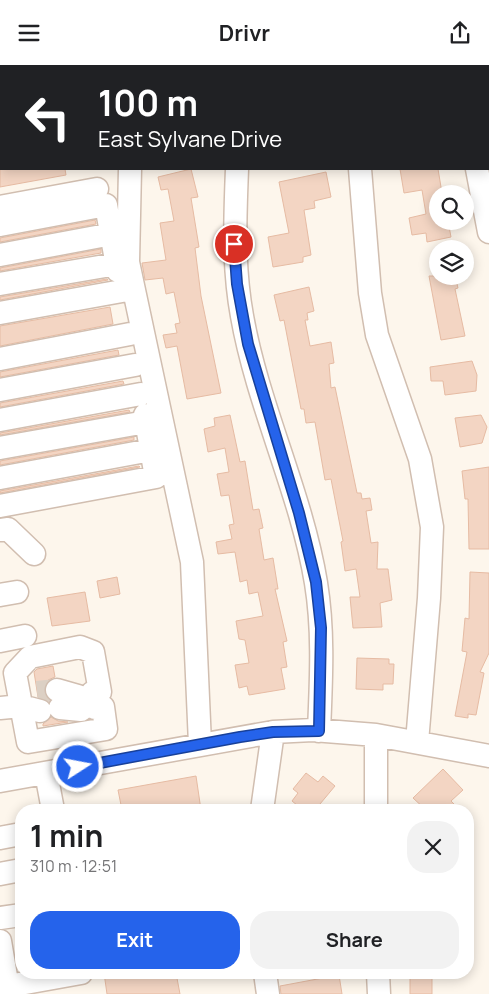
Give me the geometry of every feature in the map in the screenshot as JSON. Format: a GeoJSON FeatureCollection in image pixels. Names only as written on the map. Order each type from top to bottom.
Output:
{"type":"FeatureCollection","features":[{"type":"Feature","properties":{"kind":"street"},"geometry":{"type":"LineString","coordinates":[[130,170],[128,262],[192,562],[200,744]]}},
{"type":"Feature","properties":{"kind":"street"},"geometry":{"type":"LineString","coordinates":[[237,170],[234,231],[242,316],[257,376],[299,513],[317,588],[321,628],[319,731]]}},
{"type":"Feature","properties":{"kind":"street"},"geometry":{"type":"LineString","coordinates":[[360,170],[370,293],[377,335],[420,459],[432,527],[430,597],[417,742]]}},
{"type":"Feature","properties":{"kind":"street"},"geometry":{"type":"LineString","coordinates":[[477,170],[489,232]]}},
{"type":"Feature","properties":{"kind":"street"},"geometry":{"type":"LineString","coordinates":[[0,207],[97,189]]}},
{"type":"Feature","properties":{"kind":"street"},"geometry":{"type":"LineString","coordinates":[[0,225],[106,205],[156,477],[0,506]]}},
{"type":"Feature","properties":{"kind":"street"},"geometry":{"type":"LineString","coordinates":[[0,255],[112,234]]}},
{"type":"Feature","properties":{"kind":"street"},"geometry":{"type":"LineString","coordinates":[[0,284],[117,264]]}},
{"type":"Feature","properties":{"kind":"street"},"geometry":{"type":"LineString","coordinates":[[0,313],[122,291]]}},
{"type":"Feature","properties":{"kind":"street"},"geometry":{"type":"LineString","coordinates":[[0,359],[130,334]]}},
{"type":"Feature","properties":{"kind":"street"},"geometry":{"type":"LineString","coordinates":[[0,390],[136,365]]}},
{"type":"Feature","properties":{"kind":"street"},"geometry":{"type":"LineString","coordinates":[[0,420],[141,394]]}},
{"type":"Feature","properties":{"kind":"street"},"geometry":{"type":"LineString","coordinates":[[0,448],[146,422]]}},
{"type":"Feature","properties":{"kind":"street"},"geometry":{"type":"LineString","coordinates":[[0,478],[151,450]]}},
{"type":"Feature","properties":{"kind":"street"},"geometry":{"type":"LineString","coordinates":[[0,530],[8,529],[34,554]]}},
{"type":"Feature","properties":{"kind":"street"},"geometry":{"type":"LineString","coordinates":[[0,641],[25,636]]}},
{"type":"Feature","properties":{"kind":"street"},"geometry":{"type":"LineString","coordinates":[[0,781],[273,732],[319,731],[376,735],[489,756]]}},
{"type":"Feature","properties":{"kind":"street"},"geometry":{"type":"LineString","coordinates":[[263,804],[273,732]]}},
{"type":"Feature","properties":{"kind":"street"},"geometry":{"type":"LineString","coordinates":[[376,735],[376,804]]}},
{"type":"Feature","properties":{"kind":"street"},"geometry":{"type":"LineString","coordinates":[[46,773],[52,804]]}},
{"type":"Feature","properties":{"kind":"street"},"geometry":{"type":"LineString","coordinates":[[0,838],[15,835]]}},
{"type":"Feature","properties":{"kind":"street"},"geometry":{"type":"LineString","coordinates":[[0,874],[15,871]]}},
{"type":"Feature","properties":{"kind":"street"},"geometry":{"type":"LineString","coordinates":[[0,918],[15,916]]}},
{"type":"Feature","properties":{"kind":"street"},"geometry":{"type":"LineString","coordinates":[[0,941],[6,953],[8,990],[55,979]]}},
{"type":"Feature","properties":{"kind":"street"},"geometry":{"type":"LineString","coordinates":[[266,979],[268,994]]}},
{"type":"Feature","properties":{"kind":"street"},"geometry":{"type":"LineString","coordinates":[[378,979],[379,994]]}},
{"type":"Feature","properties":{"kind":"building"},"geometry":{"type":"Polygon","coordinates":[[[0,170],[65,170],[66,175],[0,187],[0,170]]]}},
{"type":"Feature","properties":{"kind":"building"},"geometry":{"type":"Polygon","coordinates":[[[191,170],[198,197],[191,198],[199,247],[195,248],[201,296],[221,393],[187,399],[177,346],[166,348],[163,335],[177,333],[175,324],[180,323],[174,292],[166,294],[163,278],[145,280],[142,263],[166,260],[160,223],[174,221],[168,189],[161,190],[158,177],[191,170]]]}},
{"type":"Feature","properties":{"kind":"building"},"geometry":{"type":"Polygon","coordinates":[[[400,170],[438,170],[441,185],[429,185],[429,230],[450,230],[451,237],[429,240],[427,242],[426,233],[412,235],[409,218],[426,214],[422,190],[404,193],[400,170]]]}},
{"type":"Feature","properties":{"kind":"building"},"geometry":{"type":"Polygon","coordinates":[[[326,172],[331,197],[314,201],[315,208],[304,210],[311,255],[303,257],[303,262],[273,267],[268,237],[289,233],[279,182],[326,172]]]}},
{"type":"Feature","properties":{"kind":"building"},"geometry":{"type":"Polygon","coordinates":[[[95,220],[96,224],[0,242],[0,238],[95,220]]]}},
{"type":"Feature","properties":{"kind":"building"},"geometry":{"type":"Polygon","coordinates":[[[101,249],[101,253],[0,271],[0,268],[101,249]]]}},
{"type":"Feature","properties":{"kind":"building"},"geometry":{"type":"Polygon","coordinates":[[[108,280],[0,300],[0,297],[108,280]]]}},
{"type":"Feature","properties":{"kind":"building"},"geometry":{"type":"Polygon","coordinates":[[[431,285],[457,285],[458,288],[455,289],[465,336],[441,340],[431,285]]]}},
{"type":"Feature","properties":{"kind":"building"},"geometry":{"type":"Polygon","coordinates":[[[309,287],[314,311],[307,313],[308,320],[305,320],[310,346],[331,342],[334,363],[329,364],[331,388],[335,387],[357,493],[361,493],[362,499],[370,498],[372,510],[366,511],[371,543],[378,542],[377,569],[388,569],[392,600],[380,603],[382,627],[353,628],[350,597],[360,597],[356,569],[345,571],[341,542],[343,541],[331,479],[325,480],[315,422],[306,423],[304,409],[301,409],[284,320],[280,321],[274,295],[309,287]]]}},
{"type":"Feature","properties":{"kind":"building"},"geometry":{"type":"Polygon","coordinates":[[[110,307],[113,324],[0,346],[0,326],[110,307]]]}},
{"type":"Feature","properties":{"kind":"building"},"geometry":{"type":"Polygon","coordinates":[[[118,350],[119,355],[0,377],[0,372],[118,350]]]}},
{"type":"Feature","properties":{"kind":"building"},"geometry":{"type":"Polygon","coordinates":[[[472,361],[477,375],[476,391],[445,395],[443,381],[431,381],[430,367],[472,361]]]}},
{"type":"Feature","properties":{"kind":"building"},"geometry":{"type":"Polygon","coordinates":[[[123,381],[124,384],[0,407],[0,403],[123,381]]]}},
{"type":"Feature","properties":{"kind":"building"},"geometry":{"type":"Polygon","coordinates":[[[129,410],[130,412],[0,435],[0,433],[129,410]]]}},
{"type":"Feature","properties":{"kind":"building"},"geometry":{"type":"Polygon","coordinates":[[[230,415],[240,462],[245,461],[253,510],[259,509],[263,528],[259,529],[264,560],[273,558],[278,589],[275,589],[287,641],[283,642],[287,667],[281,668],[285,689],[249,695],[247,686],[239,688],[235,665],[249,663],[245,640],[239,639],[236,621],[263,616],[258,592],[249,594],[247,580],[240,582],[235,552],[218,554],[216,542],[232,539],[229,525],[234,524],[229,495],[221,496],[217,474],[229,472],[225,448],[208,452],[204,429],[215,426],[214,418],[230,415]]]}},
{"type":"Feature","properties":{"kind":"building"},"geometry":{"type":"Polygon","coordinates":[[[481,415],[487,427],[482,443],[460,447],[455,418],[481,415]]]}},
{"type":"Feature","properties":{"kind":"building"},"geometry":{"type":"Polygon","coordinates":[[[134,437],[134,440],[0,465],[0,461],[134,437]]]}},
{"type":"Feature","properties":{"kind":"building"},"geometry":{"type":"Polygon","coordinates":[[[140,467],[0,493],[0,491],[140,467]]]}},
{"type":"Feature","properties":{"kind":"building"},"geometry":{"type":"Polygon","coordinates":[[[489,467],[489,549],[469,549],[468,499],[465,499],[462,471],[489,467]]]}},
{"type":"Feature","properties":{"kind":"building"},"geometry":{"type":"Polygon","coordinates":[[[470,572],[489,573],[489,653],[480,672],[484,673],[476,715],[468,714],[468,718],[455,716],[467,652],[462,651],[465,618],[469,619],[470,572]]]}},
{"type":"Feature","properties":{"kind":"building"},"geometry":{"type":"Polygon","coordinates":[[[117,577],[120,594],[100,598],[97,581],[117,577]]]}},
{"type":"Feature","properties":{"kind":"building"},"geometry":{"type":"Polygon","coordinates":[[[85,592],[90,621],[52,626],[47,598],[85,592]]]}},
{"type":"Feature","properties":{"kind":"building"},"geometry":{"type":"Polygon","coordinates":[[[357,658],[389,659],[389,664],[394,664],[393,684],[383,684],[383,690],[356,689],[357,658]]]}},
{"type":"Feature","properties":{"kind":"building"},"geometry":{"type":"Polygon","coordinates":[[[53,666],[55,677],[48,680],[44,687],[44,694],[49,701],[38,697],[34,672],[37,669],[53,666]]]}},
{"type":"Feature","properties":{"kind":"building"},"geometry":{"type":"Polygon","coordinates":[[[51,717],[58,721],[68,722],[43,726],[51,717]]]}},
{"type":"Feature","properties":{"kind":"building"},"geometry":{"type":"Polygon","coordinates":[[[443,769],[463,790],[451,801],[454,804],[420,804],[413,798],[443,769]]]}},
{"type":"Feature","properties":{"kind":"building"},"geometry":{"type":"Polygon","coordinates":[[[306,773],[318,782],[323,776],[335,786],[320,804],[296,804],[292,801],[298,793],[293,789],[306,773]]]}},
{"type":"Feature","properties":{"kind":"building"},"geometry":{"type":"Polygon","coordinates":[[[196,776],[200,804],[121,804],[118,790],[196,776]]]}},
{"type":"Feature","properties":{"kind":"building"},"geometry":{"type":"Polygon","coordinates":[[[105,979],[177,979],[180,994],[107,994],[105,979]]]}},
{"type":"Feature","properties":{"kind":"building"},"geometry":{"type":"Polygon","coordinates":[[[318,979],[340,979],[342,994],[281,994],[280,986],[318,979]]]}},
{"type":"Feature","properties":{"kind":"building"},"geometry":{"type":"Polygon","coordinates":[[[410,979],[432,979],[432,994],[410,994],[410,979]]]}},
{"type":"Feature","properties":{"kind":"tunnel"},"geometry":{"type":"LineString","coordinates":[[37,692],[57,690]]}},
{"type":"Feature","properties":{"kind":"route"},"geometry":{"type":"LineString","coordinates":[[78,767],[273,732],[319,731],[321,628],[316,582],[299,513],[248,344],[237,284],[234,244]]}}]}
